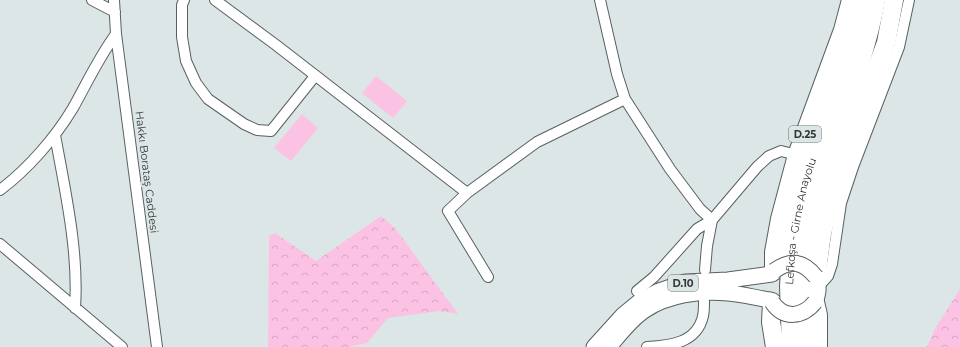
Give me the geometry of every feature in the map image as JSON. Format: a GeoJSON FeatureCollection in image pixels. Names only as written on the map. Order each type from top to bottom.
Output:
{"type":"FeatureCollection","features":[{"type":"Feature","properties":{"kind":"highway","name":"D.25"},"geometry":{"type":"LineString","coordinates":[[773,273],[774,252],[780,218],[797,155],[843,30],[851,0]]}},
{"type":"Feature","properties":{"kind":"highway","name":"Lefkoşa - Girne Anayolu"},"geometry":{"type":"LineString","coordinates":[[795,335],[789,286],[792,242],[804,183],[830,110],[860,17],[863,0]]}},
{"type":"Feature","properties":{"kind":"highway","name":"Lefkoşa - Girne Anayolu"},"geometry":{"type":"LineString","coordinates":[[795,335],[803,288],[806,243],[818,183],[844,111],[873,21],[876,0]]}},
{"type":"Feature","properties":{"kind":"highway"},"geometry":{"type":"LineString","coordinates":[[818,347],[817,288],[822,234],[834,184],[886,43],[894,0]]}},
{"type":"Feature","properties":{"kind":"highway"},"geometry":{"type":"LineString","coordinates":[[771,301],[771,322],[775,347]]}},
{"type":"Feature","properties":{"kind":"highway","name":"D.25"},"geometry":{"type":"LineString","coordinates":[[795,335],[805,347]]}},
{"type":"Feature","properties":{"kind":"main road","name":"D.10"},"geometry":{"type":"LineString","coordinates":[[594,347],[623,314],[640,301],[659,290],[685,282],[728,280],[773,273],[782,266],[792,263],[810,269],[817,288],[810,309],[801,313],[792,314],[783,313],[775,308],[771,301],[728,293],[688,294],[664,301],[645,310],[609,347]]}},
{"type":"Feature","properties":{"kind":"main road"},"geometry":{"type":"LineString","coordinates":[[771,301],[768,291],[768,282],[773,273]]}},
{"type":"Feature","properties":{"kind":"street"},"geometry":{"type":"LineString","coordinates":[[92,0],[115,12]]}},
{"type":"Feature","properties":{"kind":"street","name":"Hakkı Borataş Caddesi"},"geometry":{"type":"LineString","coordinates":[[114,0],[116,34],[157,347]]}},
{"type":"Feature","properties":{"kind":"street"},"geometry":{"type":"LineString","coordinates":[[184,0],[182,5],[182,37],[186,61],[196,83],[208,99],[244,124],[257,130],[271,131],[315,76]]}},
{"type":"Feature","properties":{"kind":"street"},"geometry":{"type":"LineString","coordinates":[[215,0],[467,193]]}},
{"type":"Feature","properties":{"kind":"street"},"geometry":{"type":"LineString","coordinates":[[600,0],[617,74],[625,99],[670,169],[700,209],[712,220]]}},
{"type":"Feature","properties":{"kind":"street"},"geometry":{"type":"LineString","coordinates":[[817,288],[828,276],[832,264],[841,203],[853,167],[899,47],[909,0]]}},
{"type":"Feature","properties":{"kind":"street"},"geometry":{"type":"LineString","coordinates":[[0,190],[13,181],[55,135],[107,46],[116,34]]}},
{"type":"Feature","properties":{"kind":"street"},"geometry":{"type":"LineString","coordinates":[[488,277],[448,211],[467,193],[537,142],[625,99]]}},
{"type":"Feature","properties":{"kind":"street"},"geometry":{"type":"LineString","coordinates":[[55,135],[69,216],[77,285],[75,308]]}},
{"type":"Feature","properties":{"kind":"street"},"geometry":{"type":"LineString","coordinates":[[637,291],[654,277],[697,228],[712,220],[757,167],[769,156],[781,151],[797,155]]}},
{"type":"Feature","properties":{"kind":"street"},"geometry":{"type":"LineString","coordinates":[[705,270],[707,246],[712,220]]}},
{"type":"Feature","properties":{"kind":"street"},"geometry":{"type":"LineString","coordinates":[[0,244],[122,347]]}},
{"type":"Feature","properties":{"kind":"street"},"geometry":{"type":"LineString","coordinates":[[647,347],[672,344],[686,340],[696,331],[703,317],[704,301]]}},
{"type":"Feature","properties":{"kind":"green space"},"geometry":{"type":"Polygon","coordinates":[[[376,76],[407,101],[393,118],[362,93],[376,76]]]}},
{"type":"Feature","properties":{"kind":"green space"},"geometry":{"type":"Polygon","coordinates":[[[302,114],[318,128],[291,161],[274,148],[302,114]]]}},
{"type":"Feature","properties":{"kind":"green space"},"geometry":{"type":"Polygon","coordinates":[[[381,216],[395,228],[458,314],[439,311],[388,318],[367,343],[348,347],[268,347],[269,236],[275,233],[316,261],[381,216]]]}},
{"type":"Feature","properties":{"kind":"green space"},"geometry":{"type":"Polygon","coordinates":[[[960,289],[960,347],[927,347],[936,327],[960,289]]]}}]}
